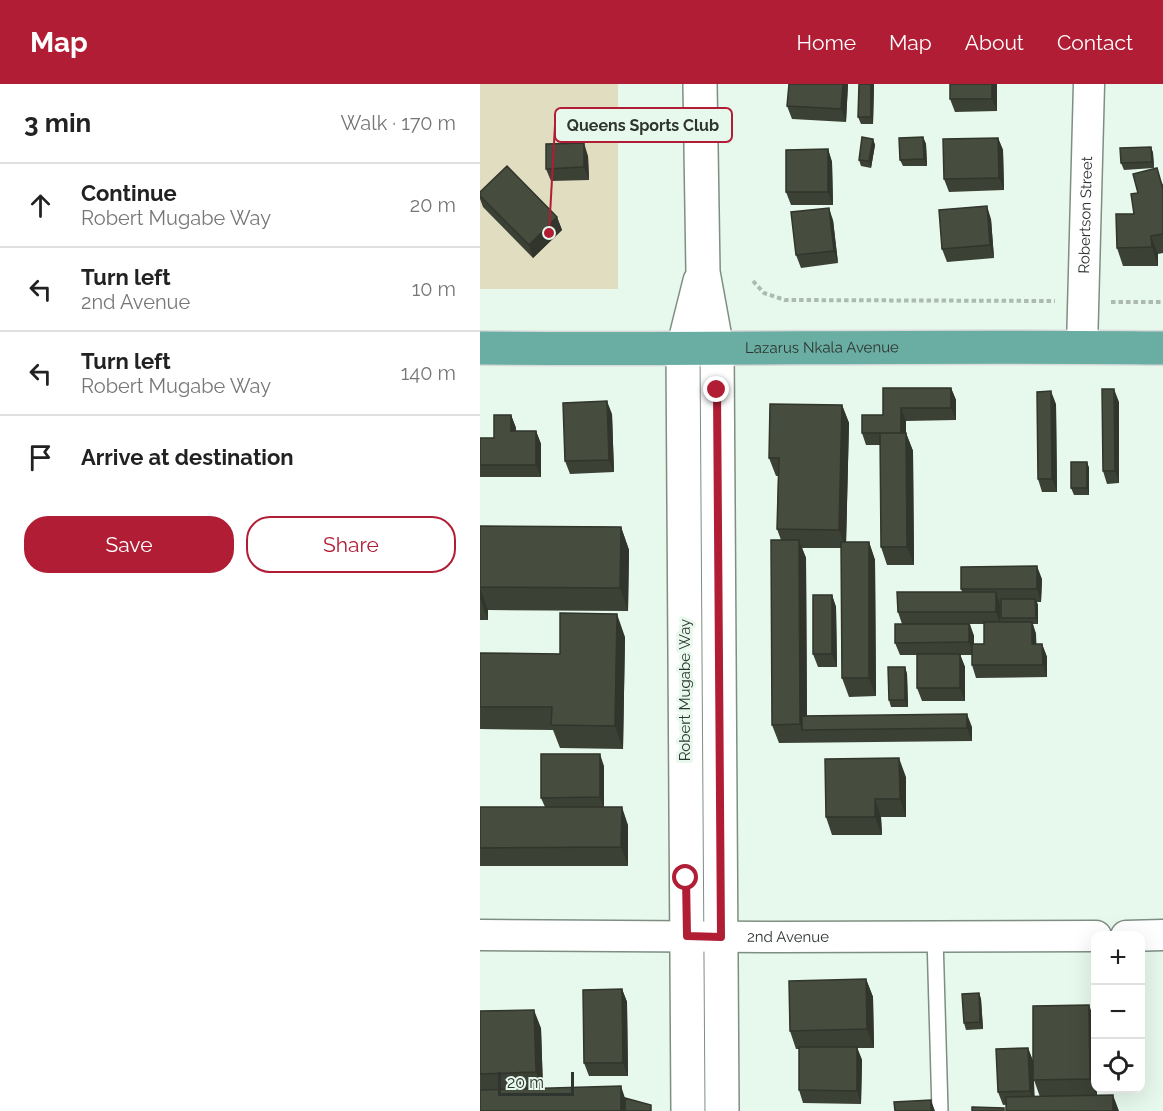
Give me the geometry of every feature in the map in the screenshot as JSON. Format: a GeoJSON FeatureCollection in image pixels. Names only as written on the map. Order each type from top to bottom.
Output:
{"type":"FeatureCollection","features":[{"type":"Feature","properties":{"kind":"highway","name":"Lazarus Nkala Avenue"},"geometry":{"type":"LineString","coordinates":[[480,348],[1163,348]]}},
{"type":"Feature","properties":{"kind":"main road","name":"Robert Mugabe Way"},"geometry":{"type":"LineString","coordinates":[[700,84],[703,272],[717,349],[722,1111]]}},
{"type":"Feature","properties":{"kind":"main road","name":"Robert Mugabe Way"},"geometry":{"type":"LineString","coordinates":[[688,1111],[683,349],[703,272]]}},
{"type":"Feature","properties":{"kind":"street","name":"Robertson Street"},"geometry":{"type":"LineString","coordinates":[[1082,347],[1089,84]]}},
{"type":"Feature","properties":{"kind":"street","name":"2nd Avenue"},"geometry":{"type":"LineString","coordinates":[[480,935],[1091,936]]}},
{"type":"Feature","properties":{"kind":"street"},"geometry":{"type":"LineString","coordinates":[[1145,935],[1163,935]]}},
{"type":"Feature","properties":{"kind":"lane"},"geometry":{"type":"LineString","coordinates":[[935,937],[940,1111]]}},
{"type":"Feature","properties":{"kind":"path"},"geometry":{"type":"LineString","coordinates":[[753,281],[764,293],[785,300],[1163,302]]}},
{"type":"Feature","properties":{"kind":"shaded area"},"geometry":{"type":"Polygon","coordinates":[[[480,84],[618,84],[618,289],[480,289],[480,84]]]}},
{"type":"Feature","properties":{"kind":"building"},"geometry":{"type":"Polygon","coordinates":[[[789,84],[843,84],[841,109],[787,106],[789,84]]]}},
{"type":"Feature","properties":{"kind":"building"},"geometry":{"type":"Polygon","coordinates":[[[859,84],[871,84],[871,117],[858,117],[859,84]]]}},
{"type":"Feature","properties":{"kind":"building"},"geometry":{"type":"Polygon","coordinates":[[[950,84],[992,84],[992,99],[950,99],[950,84]]]}},
{"type":"Feature","properties":{"kind":"building"},"geometry":{"type":"Polygon","coordinates":[[[862,137],[873,139],[869,161],[859,160],[862,137]]]}},
{"type":"Feature","properties":{"kind":"building"},"geometry":{"type":"Polygon","coordinates":[[[923,137],[924,159],[900,160],[899,138],[923,137]]]}},
{"type":"Feature","properties":{"kind":"building"},"geometry":{"type":"Polygon","coordinates":[[[998,138],[999,178],[944,179],[943,139],[998,138]]]}},
{"type":"Feature","properties":{"kind":"building"},"geometry":{"type":"Polygon","coordinates":[[[584,143],[584,167],[546,169],[546,144],[584,143]]]}},
{"type":"Feature","properties":{"kind":"building"},"geometry":{"type":"Polygon","coordinates":[[[1151,147],[1152,162],[1121,163],[1120,148],[1151,147]]]}},
{"type":"Feature","properties":{"kind":"building"},"geometry":{"type":"Polygon","coordinates":[[[828,149],[828,192],[786,192],[786,150],[828,149]]]}},
{"type":"Feature","properties":{"kind":"building"},"geometry":{"type":"Polygon","coordinates":[[[507,166],[557,217],[529,245],[480,196],[480,192],[507,166]]]}},
{"type":"Feature","properties":{"kind":"building"},"geometry":{"type":"Polygon","coordinates":[[[1157,168],[1163,189],[1163,234],[1151,236],[1152,247],[1117,248],[1116,214],[1134,214],[1131,194],[1138,193],[1133,174],[1157,168]]]}},
{"type":"Feature","properties":{"kind":"building"},"geometry":{"type":"Polygon","coordinates":[[[987,206],[990,245],[942,249],[939,210],[987,206]]]}},
{"type":"Feature","properties":{"kind":"building"},"geometry":{"type":"Polygon","coordinates":[[[829,208],[834,251],[796,255],[791,212],[829,208]]]}},
{"type":"Feature","properties":{"kind":"building"},"geometry":{"type":"Polygon","coordinates":[[[883,388],[951,388],[951,408],[901,408],[901,433],[862,433],[862,415],[883,415],[883,388]]]}},
{"type":"Feature","properties":{"kind":"building"},"geometry":{"type":"Polygon","coordinates":[[[1102,389],[1114,389],[1115,471],[1103,471],[1102,389]]]}},
{"type":"Feature","properties":{"kind":"building"},"geometry":{"type":"Polygon","coordinates":[[[1051,391],[1052,479],[1038,479],[1037,392],[1051,391]]]}},
{"type":"Feature","properties":{"kind":"building"},"geometry":{"type":"Polygon","coordinates":[[[607,401],[609,460],[565,461],[563,403],[607,401]]]}},
{"type":"Feature","properties":{"kind":"building"},"geometry":{"type":"Polygon","coordinates":[[[770,404],[842,405],[839,530],[777,529],[779,458],[769,458],[770,404]]]}},
{"type":"Feature","properties":{"kind":"building"},"geometry":{"type":"Polygon","coordinates":[[[494,415],[511,415],[511,431],[536,431],[536,465],[480,465],[480,438],[494,438],[494,415]]]}},
{"type":"Feature","properties":{"kind":"building"},"geometry":{"type":"Polygon","coordinates":[[[880,433],[906,433],[907,547],[881,547],[880,433]]]}},
{"type":"Feature","properties":{"kind":"building"},"geometry":{"type":"Polygon","coordinates":[[[1071,462],[1087,462],[1087,488],[1071,488],[1071,462]]]}},
{"type":"Feature","properties":{"kind":"building"},"geometry":{"type":"Polygon","coordinates":[[[480,526],[621,527],[620,588],[480,587],[480,526]]]}},
{"type":"Feature","properties":{"kind":"building"},"geometry":{"type":"Polygon","coordinates":[[[771,540],[799,540],[800,724],[772,725],[771,540]]]}},
{"type":"Feature","properties":{"kind":"building"},"geometry":{"type":"Polygon","coordinates":[[[841,542],[869,542],[869,678],[842,678],[841,542]]]}},
{"type":"Feature","properties":{"kind":"building"},"geometry":{"type":"Polygon","coordinates":[[[1037,566],[1037,589],[961,589],[961,567],[1037,566]]]}},
{"type":"Feature","properties":{"kind":"building"},"geometry":{"type":"Polygon","coordinates":[[[897,592],[996,592],[996,612],[898,612],[897,592]]]}},
{"type":"Feature","properties":{"kind":"building"},"geometry":{"type":"Polygon","coordinates":[[[813,595],[832,595],[832,654],[813,654],[813,595]]]}},
{"type":"Feature","properties":{"kind":"building"},"geometry":{"type":"Polygon","coordinates":[[[1001,599],[1035,599],[1036,618],[1001,618],[1001,599]]]}},
{"type":"Feature","properties":{"kind":"building"},"geometry":{"type":"Polygon","coordinates":[[[560,613],[617,614],[615,726],[551,725],[552,707],[480,707],[480,653],[560,654],[560,613]]]}},
{"type":"Feature","properties":{"kind":"building"},"geometry":{"type":"Polygon","coordinates":[[[984,622],[1032,622],[1032,644],[1042,644],[1043,665],[972,665],[972,644],[984,644],[984,622]]]}},
{"type":"Feature","properties":{"kind":"building"},"geometry":{"type":"Polygon","coordinates":[[[895,624],[969,624],[969,642],[895,643],[895,624]]]}},
{"type":"Feature","properties":{"kind":"building"},"geometry":{"type":"Polygon","coordinates":[[[917,654],[960,654],[960,688],[917,688],[917,654]]]}},
{"type":"Feature","properties":{"kind":"building"},"geometry":{"type":"Polygon","coordinates":[[[888,667],[905,667],[905,700],[889,700],[888,667]]]}},
{"type":"Feature","properties":{"kind":"building"},"geometry":{"type":"Polygon","coordinates":[[[967,714],[967,728],[802,730],[802,716],[967,714]]]}},
{"type":"Feature","properties":{"kind":"building"},"geometry":{"type":"Polygon","coordinates":[[[541,754],[600,754],[600,797],[541,798],[541,754]]]}},
{"type":"Feature","properties":{"kind":"building"},"geometry":{"type":"Polygon","coordinates":[[[899,758],[900,799],[875,799],[875,817],[826,817],[825,759],[899,758]]]}},
{"type":"Feature","properties":{"kind":"building"},"geometry":{"type":"Polygon","coordinates":[[[480,807],[622,807],[621,847],[480,848],[480,807]]]}},
{"type":"Feature","properties":{"kind":"building"},"geometry":{"type":"Polygon","coordinates":[[[866,979],[867,1029],[790,1031],[789,981],[866,979]]]}},
{"type":"Feature","properties":{"kind":"building"},"geometry":{"type":"Polygon","coordinates":[[[622,989],[623,1063],[584,1063],[583,990],[622,989]]]}},
{"type":"Feature","properties":{"kind":"building"},"geometry":{"type":"Polygon","coordinates":[[[979,993],[980,1022],[964,1023],[962,994],[979,993]]]}},
{"type":"Feature","properties":{"kind":"building"},"geometry":{"type":"Polygon","coordinates":[[[1089,1005],[1090,1079],[1033,1080],[1033,1006],[1089,1005]]]}},
{"type":"Feature","properties":{"kind":"building"},"geometry":{"type":"Polygon","coordinates":[[[534,1010],[536,1072],[480,1074],[480,1011],[534,1010]]]}},
{"type":"Feature","properties":{"kind":"building"},"geometry":{"type":"Polygon","coordinates":[[[799,1047],[857,1047],[857,1091],[799,1090],[799,1047]]]}},
{"type":"Feature","properties":{"kind":"building"},"geometry":{"type":"Polygon","coordinates":[[[1028,1048],[1030,1091],[998,1092],[996,1049],[1028,1048]]]}},
{"type":"Feature","properties":{"kind":"building"},"geometry":{"type":"Polygon","coordinates":[[[621,1086],[621,1111],[480,1111],[480,1090],[621,1086]]]}},
{"type":"Feature","properties":{"kind":"building"},"geometry":{"type":"Polygon","coordinates":[[[1113,1095],[1113,1111],[1006,1111],[1006,1097],[1113,1095]]]}},
{"type":"Feature","properties":{"kind":"building"},"geometry":{"type":"Polygon","coordinates":[[[625,1098],[651,1105],[651,1111],[625,1111],[625,1098]]]}},
{"type":"Feature","properties":{"kind":"building"},"geometry":{"type":"Polygon","coordinates":[[[931,1100],[931,1111],[895,1111],[894,1102],[931,1100]]]}},
{"type":"Feature","properties":{"kind":"building"},"geometry":{"type":"Polygon","coordinates":[[[972,1107],[1004,1108],[1004,1111],[972,1111],[972,1107]]]}},
{"type":"Feature","properties":{"kind":"place","name":"Queens Sports Club"},"geometry":{"type":"Point","coordinates":[549,233]}},
{"type":"Feature","properties":{"kind":"route"},"geometry":{"type":"LineString","coordinates":[[686,878],[687,936],[721,937],[717,390]]}}]}
